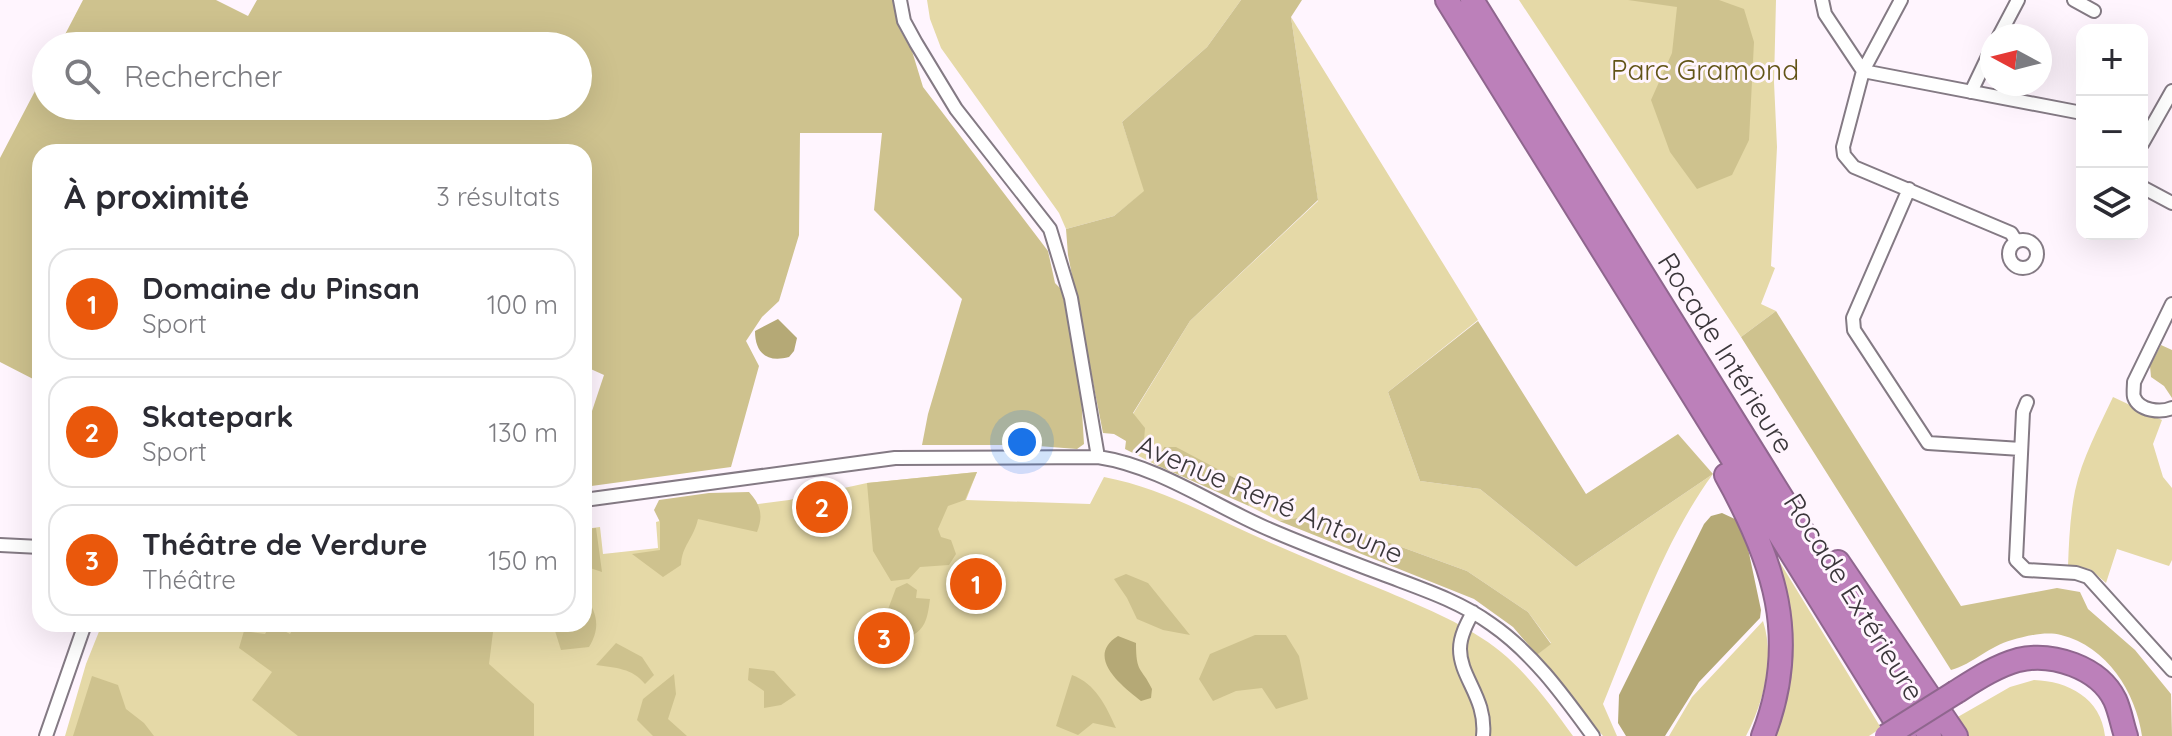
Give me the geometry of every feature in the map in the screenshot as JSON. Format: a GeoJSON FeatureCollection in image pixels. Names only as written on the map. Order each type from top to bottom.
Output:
{"type":"FeatureCollection","features":[{"type":"Feature","properties":{"kind":"highway","name":"Rocade Extérieure"},"geometry":{"type":"LineString","coordinates":[[1447,0],[1906,736]]}},
{"type":"Feature","properties":{"kind":"highway","name":"Rocade Intérieure"},"geometry":{"type":"LineString","coordinates":[[1472,0],[1930,736]]}},
{"type":"Feature","properties":{"kind":"highway"},"geometry":{"type":"LineString","coordinates":[[1666,350],[1670,380],[1755,527],[1770,570],[1781,638],[1772,714],[1763,736]]}},
{"type":"Feature","properties":{"kind":"highway"},"geometry":{"type":"LineString","coordinates":[[1784,502],[1817,532],[1956,736]]}},
{"type":"Feature","properties":{"kind":"highway"},"geometry":{"type":"LineString","coordinates":[[1906,736],[1960,696],[1982,675],[2019,660],[2053,659],[2088,670],[2114,697],[2126,736]]}},
{"type":"Feature","properties":{"kind":"highway"},"geometry":{"type":"LineString","coordinates":[[1886,736],[1960,696],[2013,676],[2052,672],[2079,681],[2104,705],[2115,736]]}},
{"type":"Feature","properties":{"kind":"street"},"geometry":{"type":"LineString","coordinates":[[900,0],[904,21],[956,109],[1050,229],[1071,298],[1098,457]]}},
{"type":"Feature","properties":{"kind":"street"},"geometry":{"type":"LineString","coordinates":[[1822,0],[1825,14],[1863,71],[2076,112]]}},
{"type":"Feature","properties":{"kind":"street"},"geometry":{"type":"LineString","coordinates":[[1901,0],[1863,71],[1843,147],[1844,155],[1854,167],[2011,233],[2016,241]]}},
{"type":"Feature","properties":{"kind":"street"},"geometry":{"type":"LineString","coordinates":[[2005,24],[2018,0]]}},
{"type":"Feature","properties":{"kind":"street"},"geometry":{"type":"LineString","coordinates":[[2074,0],[2094,11]]}},
{"type":"Feature","properties":{"kind":"street"},"geometry":{"type":"LineString","coordinates":[[1971,92],[1980,73]]}},
{"type":"Feature","properties":{"kind":"street"},"geometry":{"type":"LineString","coordinates":[[2148,122],[2172,91]]}},
{"type":"Feature","properties":{"kind":"street"},"geometry":{"type":"LineString","coordinates":[[1909,189],[1853,318],[1854,330],[1928,443],[2021,449]]}},
{"type":"Feature","properties":{"kind":"street"},"geometry":{"type":"LineString","coordinates":[[2148,190],[2172,203]]}},
{"type":"Feature","properties":{"kind":"street"},"geometry":{"type":"LineString","coordinates":[[2172,304],[2134,382],[2134,396],[2138,403],[2156,412],[2172,408]]}},
{"type":"Feature","properties":{"kind":"street"},"geometry":{"type":"LineString","coordinates":[[2027,402],[2023,412],[2016,560],[2026,570],[2076,573],[2088,577],[2171,668]]}},
{"type":"Feature","properties":{"kind":"street","name":"Avenue René Antoune"},"geometry":{"type":"LineString","coordinates":[[592,499],[895,458],[1098,457],[1116,460],[1154,474],[1277,533],[1473,612],[1509,638],[1543,671],[1593,736]]}},
{"type":"Feature","properties":{"kind":"street"},"geometry":{"type":"LineString","coordinates":[[0,545],[32,547]]}},
{"type":"Feature","properties":{"kind":"street"},"geometry":{"type":"LineString","coordinates":[[1473,612],[1462,637],[1460,655],[1480,701],[1485,724],[1483,736]]}},
{"type":"Feature","properties":{"kind":"street"},"geometry":{"type":"LineString","coordinates":[[46,736],[82,632]]}},
{"type":"Feature","properties":{"kind":"green space"},"geometry":{"type":"Polygon","coordinates":[[[83,0],[216,0],[248,16],[257,0],[893,0],[899,28],[912,51],[923,87],[1048,251],[1055,283],[1062,290],[1081,395],[1084,444],[1077,449],[1025,445],[922,445],[928,414],[962,299],[874,210],[882,133],[800,133],[799,235],[779,301],[762,317],[746,341],[759,366],[731,467],[592,486],[592,411],[604,375],[592,370],[592,144],[32,144],[32,378],[0,362],[0,158],[32,97],[32,120],[592,120],[592,32],[66,32],[83,0]]]}},
{"type":"Feature","properties":{"kind":"green space"},"geometry":{"type":"Polygon","coordinates":[[[927,0],[1241,0],[1207,47],[1122,122],[1145,191],[1114,216],[1066,229],[1059,213],[941,48],[930,19],[927,0]]]}},
{"type":"Feature","properties":{"kind":"green space"},"geometry":{"type":"Polygon","coordinates":[[[1241,0],[1302,0],[1291,17],[1318,200],[1190,321],[1133,413],[1145,428],[1144,441],[1137,455],[1125,449],[1126,441],[1114,434],[1103,433],[1068,255],[1066,229],[1114,216],[1144,191],[1122,122],[1207,47],[1241,0]]]}},
{"type":"Feature","properties":{"kind":"green space","name":"Parc Gramond"},"geometry":{"type":"Polygon","coordinates":[[[1519,0],[1776,0],[1774,82],[1777,147],[1771,266],[1775,268],[1761,304],[1776,311],[1741,337],[1519,0]]]}},
{"type":"Feature","properties":{"kind":"green space"},"geometry":{"type":"Polygon","coordinates":[[[1628,0],[1719,0],[1744,9],[1754,42],[1749,140],[1732,175],[1697,189],[1670,152],[1651,100],[1672,53],[1677,7],[1628,0]]]}},
{"type":"Feature","properties":{"kind":"green space"},"geometry":{"type":"Polygon","coordinates":[[[1291,17],[1478,320],[1388,392],[1420,481],[1480,489],[1576,567],[1713,474],[1665,556],[1603,704],[1617,736],[1603,736],[1537,655],[1551,643],[1528,612],[1467,571],[1314,515],[1279,521],[1249,506],[1246,483],[1164,447],[1154,464],[1137,455],[1144,441],[1133,414],[1190,321],[1318,201],[1291,17]]]}},
{"type":"Feature","properties":{"kind":"green space"},"geometry":{"type":"Polygon","coordinates":[[[1776,311],[1961,606],[2057,588],[2080,592],[2088,609],[2135,650],[2171,694],[2172,736],[2142,736],[2126,688],[2105,660],[2092,649],[2061,635],[2043,634],[2012,640],[1951,670],[1741,337],[1776,311]]]}},
{"type":"Feature","properties":{"kind":"green space"},"geometry":{"type":"Polygon","coordinates":[[[1478,321],[1586,494],[1678,434],[1713,474],[1576,567],[1480,489],[1420,481],[1388,392],[1478,321]]]}},
{"type":"Feature","properties":{"kind":"green space"},"geometry":{"type":"Polygon","coordinates":[[[2161,345],[2172,350],[2172,398],[2164,386],[2151,377],[2150,366],[2161,345]]]}},
{"type":"Feature","properties":{"kind":"green space"},"geometry":{"type":"Polygon","coordinates":[[[2113,397],[2162,420],[2153,444],[2163,477],[2172,488],[2172,560],[2169,566],[2117,549],[2106,583],[2090,569],[2068,566],[2073,500],[2078,479],[2113,397]]]}},
{"type":"Feature","properties":{"kind":"green space"},"geometry":{"type":"Polygon","coordinates":[[[1164,447],[1176,447],[1246,484],[1249,506],[1154,464],[1164,447]]]}},
{"type":"Feature","properties":{"kind":"green space"},"geometry":{"type":"Polygon","coordinates":[[[977,472],[966,500],[1090,504],[1104,477],[1168,496],[1417,605],[1488,642],[1531,681],[1573,736],[65,736],[99,632],[592,632],[592,528],[600,527],[603,554],[658,548],[656,522],[690,513],[789,500],[867,483],[977,472]]]}},
{"type":"Feature","properties":{"kind":"green space"},"geometry":{"type":"Polygon","coordinates":[[[977,472],[965,500],[948,506],[938,529],[941,537],[951,540],[956,554],[949,565],[920,567],[909,579],[891,581],[873,551],[867,483],[977,472]]]}},
{"type":"Feature","properties":{"kind":"green space"},"geometry":{"type":"Polygon","coordinates":[[[749,492],[760,510],[757,532],[698,519],[683,552],[681,565],[663,577],[632,554],[660,550],[660,522],[654,510],[659,500],[709,493],[749,492]]]}},
{"type":"Feature","properties":{"kind":"green space"},"geometry":{"type":"Polygon","coordinates":[[[1314,515],[1467,571],[1528,612],[1551,644],[1537,655],[1513,627],[1474,599],[1279,521],[1314,515]]]}},
{"type":"Feature","properties":{"kind":"green space"},"geometry":{"type":"Polygon","coordinates":[[[592,528],[596,528],[602,572],[592,569],[592,528]]]}},
{"type":"Feature","properties":{"kind":"green space"},"geometry":{"type":"Polygon","coordinates":[[[1773,551],[1881,728],[1869,736],[1771,736],[1773,551]]]}},
{"type":"Feature","properties":{"kind":"green space"},"geometry":{"type":"Polygon","coordinates":[[[1126,574],[1148,583],[1190,635],[1163,630],[1137,619],[1114,579],[1126,574]]]}},
{"type":"Feature","properties":{"kind":"green space"},"geometry":{"type":"Polygon","coordinates":[[[907,583],[917,590],[916,598],[930,599],[929,607],[919,631],[899,640],[901,629],[884,620],[896,588],[907,583]]]}},
{"type":"Feature","properties":{"kind":"green space"},"geometry":{"type":"Polygon","coordinates":[[[592,608],[596,627],[589,647],[561,650],[555,632],[592,632],[592,608]]]}},
{"type":"Feature","properties":{"kind":"green space"},"geometry":{"type":"Polygon","coordinates":[[[1763,621],[1768,650],[1766,680],[1746,736],[1669,736],[1692,697],[1763,621]]]}},
{"type":"Feature","properties":{"kind":"green space"},"geometry":{"type":"Polygon","coordinates":[[[244,632],[493,632],[489,664],[534,704],[534,736],[298,736],[252,700],[272,672],[239,648],[244,632]]]}},
{"type":"Feature","properties":{"kind":"green space"},"geometry":{"type":"Polygon","coordinates":[[[1255,635],[1286,635],[1299,656],[1308,699],[1276,709],[1262,688],[1236,691],[1213,701],[1199,679],[1210,654],[1255,635]]]}},
{"type":"Feature","properties":{"kind":"green space"},"geometry":{"type":"Polygon","coordinates":[[[616,643],[642,657],[654,675],[645,684],[629,672],[596,665],[616,643]]]}},
{"type":"Feature","properties":{"kind":"green space"},"geometry":{"type":"Polygon","coordinates":[[[749,668],[774,671],[796,695],[781,705],[764,708],[764,691],[748,680],[749,668]]]}},
{"type":"Feature","properties":{"kind":"green space"},"geometry":{"type":"Polygon","coordinates":[[[674,674],[676,694],[668,719],[687,736],[653,736],[637,720],[643,699],[674,674]]]}},
{"type":"Feature","properties":{"kind":"green space"},"geometry":{"type":"Polygon","coordinates":[[[1072,675],[1094,690],[1116,728],[1093,723],[1078,735],[1056,726],[1072,675]]]}},
{"type":"Feature","properties":{"kind":"green space"},"geometry":{"type":"Polygon","coordinates":[[[92,676],[118,685],[126,709],[144,723],[154,736],[73,736],[92,676]]]}},
{"type":"Feature","properties":{"kind":"green space"},"geometry":{"type":"Polygon","coordinates":[[[2034,680],[2059,684],[2081,694],[2097,711],[2105,736],[1967,736],[1956,718],[2010,687],[2034,680]]]}},
{"type":"Feature","properties":{"kind":"shaded area"},"geometry":{"type":"Polygon","coordinates":[[[778,319],[797,338],[789,357],[774,359],[760,350],[755,331],[778,319]]]}},
{"type":"Feature","properties":{"kind":"shaded area"},"geometry":{"type":"Polygon","coordinates":[[[1722,513],[1737,520],[1746,539],[1760,618],[1699,682],[1665,736],[1626,736],[1618,723],[1619,695],[1704,524],[1711,516],[1722,513]]]}},
{"type":"Feature","properties":{"kind":"shaded area"},"geometry":{"type":"Polygon","coordinates":[[[1118,636],[1136,643],[1138,665],[1152,689],[1151,698],[1141,701],[1110,671],[1105,653],[1108,644],[1118,636]]]}},
{"type":"Feature","properties":{"kind":"place","name":"Skatepark"},"geometry":{"type":"Point","coordinates":[822,507]}},
{"type":"Feature","properties":{"kind":"place","name":"Domaine du Pinsan"},"geometry":{"type":"Point","coordinates":[976,584]}},
{"type":"Feature","properties":{"kind":"place","name":"Théâtre de Verdure"},"geometry":{"type":"Point","coordinates":[884,638]}}]}
